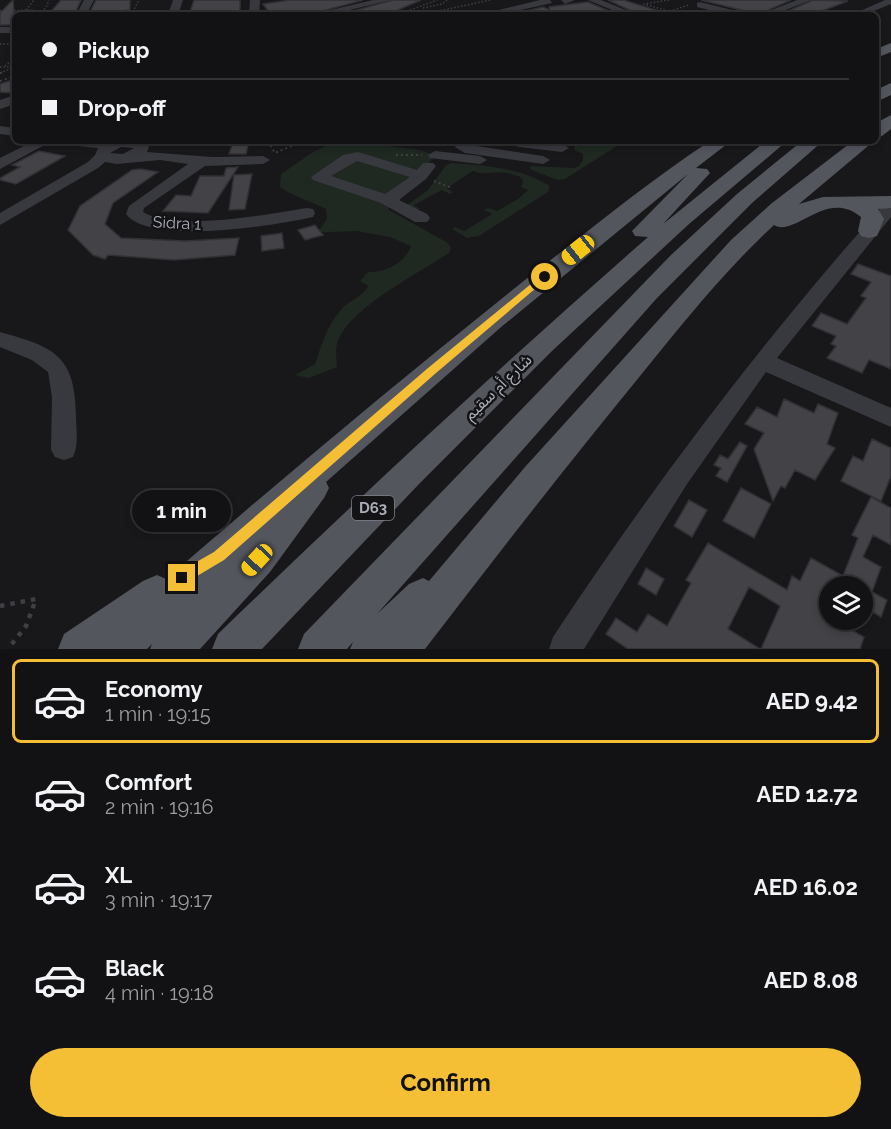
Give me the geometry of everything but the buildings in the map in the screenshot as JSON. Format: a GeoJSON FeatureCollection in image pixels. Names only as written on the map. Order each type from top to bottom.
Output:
{"type":"FeatureCollection","features":[{"type":"Feature","properties":{"kind":"main road"},"geometry":{"type":"LineString","coordinates":[[879,113],[891,103]]}},
{"type":"Feature","properties":{"kind":"main road"},"geometry":{"type":"LineString","coordinates":[[879,130],[891,120]]}},
{"type":"Feature","properties":{"kind":"main road"},"geometry":{"type":"LineString","coordinates":[[116,649],[332,457],[512,304],[660,186],[718,144]]}},
{"type":"Feature","properties":{"kind":"main road"},"geometry":{"type":"LineString","coordinates":[[560,329],[636,238],[682,190],[735,144]]}},
{"type":"Feature","properties":{"kind":"main road","name":"شارع أم سقيم"},"geometry":{"type":"LineString","coordinates":[[233,649],[421,461],[516,370],[697,205],[774,144]]}},
{"type":"Feature","properties":{"kind":"main road"},"geometry":{"type":"LineString","coordinates":[[319,649],[410,546],[628,313],[710,230],[810,144]]}},
{"type":"Feature","properties":{"kind":"main road"},"geometry":{"type":"LineString","coordinates":[[812,182],[823,163],[843,144]]}},
{"type":"Feature","properties":{"kind":"main road"},"geometry":{"type":"LineString","coordinates":[[399,649],[609,391],[739,244],[812,182],[862,144]]}},
{"type":"Feature","properties":{"kind":"main road"},"geometry":{"type":"LineString","coordinates":[[739,244],[774,228],[805,207],[842,202],[891,205]]}},
{"type":"Feature","properties":{"kind":"main road"},"geometry":{"type":"LineString","coordinates":[[842,202],[859,206],[871,214],[873,219],[869,231]]}},
{"type":"Feature","properties":{"kind":"main road"},"geometry":{"type":"LineString","coordinates":[[171,649],[280,532],[332,457]]}},
{"type":"Feature","properties":{"kind":"main road"},"geometry":{"type":"LineString","coordinates":[[79,649],[143,602],[219,556]]}},
{"type":"Feature","properties":{"kind":"main road"},"geometry":{"type":"LineString","coordinates":[[371,649],[422,599],[465,566]]}},
{"type":"Feature","properties":{"kind":"street"},"geometry":{"type":"LineString","coordinates":[[329,12],[386,0]]}},
{"type":"Feature","properties":{"kind":"street"},"geometry":{"type":"LineString","coordinates":[[498,12],[547,3],[545,0]]}},
{"type":"Feature","properties":{"kind":"street"},"geometry":{"type":"LineString","coordinates":[[565,1],[570,0]]}},
{"type":"Feature","properties":{"kind":"street"},"geometry":{"type":"LineString","coordinates":[[593,0],[625,12]]}},
{"type":"Feature","properties":{"kind":"street"},"geometry":{"type":"LineString","coordinates":[[774,0],[793,4]]}},
{"type":"Feature","properties":{"kind":"street"},"geometry":{"type":"LineString","coordinates":[[772,12],[806,0]]}},
{"type":"Feature","properties":{"kind":"street"},"geometry":{"type":"LineString","coordinates":[[864,12],[891,1]]}},
{"type":"Feature","properties":{"kind":"street"},"geometry":{"type":"LineString","coordinates":[[695,5],[727,12]]}},
{"type":"Feature","properties":{"kind":"street"},"geometry":{"type":"LineString","coordinates":[[512,9],[518,12]]}},
{"type":"Feature","properties":{"kind":"street"},"geometry":{"type":"LineString","coordinates":[[0,164],[39,144]]}},
{"type":"Feature","properties":{"kind":"street"},"geometry":{"type":"LineString","coordinates":[[82,144],[118,153],[200,162],[263,160]]}},
{"type":"Feature","properties":{"kind":"street"},"geometry":{"type":"LineString","coordinates":[[387,200],[421,176],[443,144]]}},
{"type":"Feature","properties":{"kind":"street"},"geometry":{"type":"LineString","coordinates":[[464,144],[462,147],[465,149],[543,160]]}},
{"type":"Feature","properties":{"kind":"street"},"geometry":{"type":"LineString","coordinates":[[531,144],[562,148]]}},
{"type":"Feature","properties":{"kind":"street"},"geometry":{"type":"LineString","coordinates":[[0,235],[40,204],[118,153]]}},
{"type":"Feature","properties":{"kind":"street"},"geometry":{"type":"LineString","coordinates":[[0,220],[86,169],[118,153]]}},
{"type":"Feature","properties":{"kind":"street"},"geometry":{"type":"LineString","coordinates":[[421,176],[358,156],[348,158],[320,176],[323,180],[387,200],[421,218]]}},
{"type":"Feature","properties":{"kind":"street"},"geometry":{"type":"LineString","coordinates":[[434,157],[512,165],[521,157]]}},
{"type":"Feature","properties":{"kind":"street","name":"Sidra 1"},"geometry":{"type":"LineString","coordinates":[[200,162],[137,206],[134,214],[136,218],[147,222],[167,224],[212,225],[257,222],[307,213]]}},
{"type":"Feature","properties":{"kind":"street"},"geometry":{"type":"LineString","coordinates":[[565,649],[605,584],[730,401],[891,205]]}},
{"type":"Feature","properties":{"kind":"street"},"geometry":{"type":"LineString","coordinates":[[2,341],[42,357],[57,369],[61,381],[64,450]]}},
{"type":"Feature","properties":{"kind":"street"},"geometry":{"type":"LineString","coordinates":[[762,362],[891,418]]}},
{"type":"Feature","properties":{"kind":"path"},"geometry":{"type":"LineString","coordinates":[[26,10],[34,0]]}},
{"type":"Feature","properties":{"kind":"path"},"geometry":{"type":"LineString","coordinates":[[40,12],[49,0]]}},
{"type":"Feature","properties":{"kind":"path"},"geometry":{"type":"LineString","coordinates":[[406,12],[437,0]]}},
{"type":"Feature","properties":{"kind":"path"},"geometry":{"type":"LineString","coordinates":[[421,7],[442,4],[447,0]]}},
{"type":"Feature","properties":{"kind":"path"},"geometry":{"type":"LineString","coordinates":[[478,0],[490,0]]}},
{"type":"Feature","properties":{"kind":"path"},"geometry":{"type":"LineString","coordinates":[[433,12],[484,0]]}},
{"type":"Feature","properties":{"kind":"path"},"geometry":{"type":"LineString","coordinates":[[669,0],[644,4],[672,12]]}},
{"type":"Feature","properties":{"kind":"path"},"geometry":{"type":"LineString","coordinates":[[669,11],[695,5]]}},
{"type":"Feature","properties":{"kind":"path"},"geometry":{"type":"LineString","coordinates":[[0,11],[32,10],[31,12]]}},
{"type":"Feature","properties":{"kind":"path"},"geometry":{"type":"LineString","coordinates":[[270,144],[275,153],[296,144]]}},
{"type":"Feature","properties":{"kind":"path"},"geometry":{"type":"LineString","coordinates":[[350,144],[364,148]]}},
{"type":"Feature","properties":{"kind":"path"},"geometry":{"type":"LineString","coordinates":[[389,155],[434,157]]}},
{"type":"Feature","properties":{"kind":"path"},"geometry":{"type":"LineString","coordinates":[[0,606],[36,599],[36,606],[28,623],[8,649]]}},
{"type":"Feature","properties":{"kind":"shaded area"},"geometry":{"type":"Polygon","coordinates":[[[330,144],[372,144],[420,150],[434,155],[421,177],[388,206],[389,210],[448,243],[451,248],[449,253],[369,305],[344,331],[337,344],[337,367],[309,378],[295,375],[315,364],[335,317],[343,307],[362,294],[368,286],[360,281],[368,272],[381,271],[394,266],[411,246],[390,237],[356,231],[305,233],[319,230],[327,219],[326,209],[280,187],[281,174],[313,152],[330,144]]]}},
{"type":"Feature","properties":{"kind":"shaded area"},"geometry":{"type":"Polygon","coordinates":[[[558,144],[620,144],[565,179],[558,180],[531,170],[530,166],[574,168],[579,166],[583,160],[583,154],[574,150],[575,146],[558,144]]]}},
{"type":"Feature","properties":{"kind":"shaded area"},"geometry":{"type":"Polygon","coordinates":[[[451,163],[515,171],[550,186],[548,192],[479,236],[467,238],[452,229],[455,227],[464,231],[492,214],[484,210],[488,208],[497,211],[518,199],[528,190],[521,187],[522,178],[514,175],[473,171],[447,188],[453,192],[450,194],[442,190],[414,205],[420,209],[411,209],[407,205],[428,190],[446,165],[451,163]]]}},
{"type":"Feature","properties":{"kind":"route"},"geometry":{"type":"LineString","coordinates":[[182,578],[219,556],[432,370],[545,277]]}}]}
